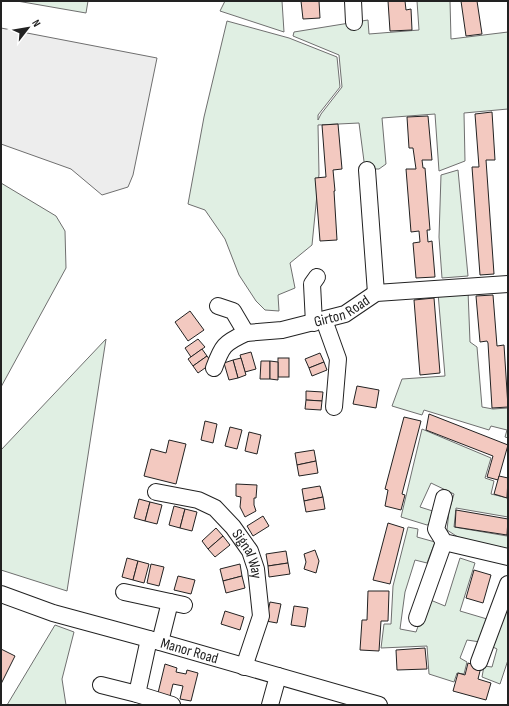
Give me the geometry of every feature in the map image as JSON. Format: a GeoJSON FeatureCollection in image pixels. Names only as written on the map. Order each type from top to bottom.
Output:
{"type":"FeatureCollection","features":[{"type":"Feature","properties":{"kind":"street"},"geometry":{"type":"LineString","coordinates":[[353,1],[354,22]]}},
{"type":"Feature","properties":{"kind":"street"},"geometry":{"type":"LineString","coordinates":[[367,170],[376,293]]}},
{"type":"Feature","properties":{"kind":"street"},"geometry":{"type":"LineString","coordinates":[[317,277],[312,284],[319,322],[338,359],[334,407]]}},
{"type":"Feature","properties":{"kind":"street","name":"Girton Road"},"geometry":{"type":"LineString","coordinates":[[246,333],[282,330],[319,322],[345,314],[376,293],[508,284]]}},
{"type":"Feature","properties":{"kind":"street"},"geometry":{"type":"LineString","coordinates":[[214,368],[220,353],[230,340],[246,333],[233,312],[218,306]]}},
{"type":"Feature","properties":{"kind":"street","name":"Signal Way"},"geometry":{"type":"LineString","coordinates":[[156,492],[198,500],[215,508],[233,527],[250,551],[256,569],[261,616],[244,667]]}},
{"type":"Feature","properties":{"kind":"street"},"geometry":{"type":"LineString","coordinates":[[444,498],[436,530],[444,542],[508,557]]}},
{"type":"Feature","properties":{"kind":"street"},"geometry":{"type":"LineString","coordinates":[[417,618],[444,542]]}},
{"type":"Feature","properties":{"kind":"street"},"geometry":{"type":"LineString","coordinates":[[479,662],[508,584]]}},
{"type":"Feature","properties":{"kind":"street"},"geometry":{"type":"LineString","coordinates":[[124,592],[177,603],[155,641],[137,694]]}},
{"type":"Feature","properties":{"kind":"street","name":"Manor Road"},"geometry":{"type":"LineString","coordinates":[[1,594],[53,613],[379,705]]}},
{"type":"Feature","properties":{"kind":"street"},"geometry":{"type":"LineString","coordinates":[[270,705],[278,676]]}},
{"type":"Feature","properties":{"kind":"street"},"geometry":{"type":"LineString","coordinates":[[101,685],[172,705]]}},
{"type":"Feature","properties":{"kind":"green space"},"geometry":{"type":"Polygon","coordinates":[[[17,1],[88,1],[86,13],[17,1]]]}},
{"type":"Feature","properties":{"kind":"green space"},"geometry":{"type":"Polygon","coordinates":[[[225,1],[282,1],[284,32],[220,11],[225,1]]]}},
{"type":"Feature","properties":{"kind":"green space"},"geometry":{"type":"Polygon","coordinates":[[[417,1],[450,1],[451,39],[508,32],[508,109],[464,113],[465,161],[439,171],[435,114],[382,118],[386,164],[379,169],[365,169],[359,123],[318,125],[319,174],[312,245],[290,263],[295,288],[278,295],[279,311],[265,310],[256,301],[239,275],[225,239],[205,210],[188,204],[204,117],[227,21],[289,38],[337,57],[340,87],[318,115],[318,120],[342,87],[339,55],[293,36],[294,32],[368,20],[369,34],[419,30],[417,1]]]}},
{"type":"Feature","properties":{"kind":"green space"},"geometry":{"type":"Polygon","coordinates":[[[458,170],[468,276],[442,278],[439,237],[441,175],[458,170]]]}},
{"type":"Feature","properties":{"kind":"green space"},"geometry":{"type":"Polygon","coordinates":[[[1,183],[56,216],[65,231],[66,268],[1,387],[1,183]]]}},
{"type":"Feature","properties":{"kind":"green space"},"geometry":{"type":"Polygon","coordinates":[[[468,291],[470,342],[477,347],[482,407],[493,409],[508,408],[508,438],[505,437],[507,430],[491,426],[489,430],[424,410],[422,415],[392,406],[402,379],[445,376],[438,293],[468,291]]]}},
{"type":"Feature","properties":{"kind":"green space"},"geometry":{"type":"Polygon","coordinates":[[[106,339],[67,591],[1,570],[1,450],[106,339]]]}},
{"type":"Feature","properties":{"kind":"green space"},"geometry":{"type":"Polygon","coordinates":[[[422,429],[491,458],[485,478],[494,481],[491,494],[508,498],[508,517],[456,508],[454,527],[507,536],[508,532],[508,554],[464,541],[447,530],[449,511],[454,494],[431,483],[420,507],[439,513],[436,522],[427,525],[401,517],[422,429]]]}},
{"type":"Feature","properties":{"kind":"green space"},"geometry":{"type":"Polygon","coordinates":[[[408,527],[418,529],[417,537],[435,542],[427,563],[415,560],[405,592],[400,629],[416,632],[428,599],[445,606],[460,558],[475,563],[460,611],[487,619],[480,642],[467,640],[460,658],[467,662],[464,674],[457,673],[454,682],[429,674],[427,646],[381,648],[384,624],[391,624],[393,586],[408,527]]]}},
{"type":"Feature","properties":{"kind":"green space"},"geometry":{"type":"Polygon","coordinates":[[[508,605],[508,660],[500,684],[482,677],[484,666],[492,667],[497,649],[493,647],[508,605]]]}},
{"type":"Feature","properties":{"kind":"green space"},"geometry":{"type":"Polygon","coordinates":[[[55,625],[74,632],[62,679],[66,705],[7,705],[55,625]]]}},
{"type":"Feature","properties":{"kind":"shaded area"},"geometry":{"type":"Polygon","coordinates":[[[1,28],[157,58],[133,175],[128,187],[102,195],[71,169],[1,144],[1,28]]]}},
{"type":"Feature","properties":{"kind":"building"},"geometry":{"type":"Polygon","coordinates":[[[301,1],[319,1],[320,18],[303,19],[301,1]]]}},
{"type":"Feature","properties":{"kind":"building"},"geometry":{"type":"Polygon","coordinates":[[[388,1],[405,1],[406,10],[411,9],[412,30],[390,31],[388,1]]]}},
{"type":"Feature","properties":{"kind":"building"},"geometry":{"type":"Polygon","coordinates":[[[461,1],[477,1],[482,34],[466,36],[461,1]]]}},
{"type":"Feature","properties":{"kind":"building"},"geometry":{"type":"Polygon","coordinates":[[[492,112],[495,160],[486,160],[494,274],[480,275],[472,167],[479,167],[475,114],[492,112]]]}},
{"type":"Feature","properties":{"kind":"building"},"geometry":{"type":"Polygon","coordinates":[[[428,116],[432,160],[422,160],[423,168],[425,168],[430,230],[427,230],[428,242],[432,241],[435,277],[416,278],[413,243],[420,242],[419,231],[411,232],[406,169],[416,169],[413,148],[409,148],[407,117],[428,116]]]}},
{"type":"Feature","properties":{"kind":"building"},"geometry":{"type":"Polygon","coordinates":[[[338,124],[342,169],[333,170],[337,240],[320,241],[315,178],[326,177],[322,125],[338,124]]]}},
{"type":"Feature","properties":{"kind":"building"},"geometry":{"type":"Polygon","coordinates":[[[493,295],[497,346],[504,345],[508,407],[492,408],[488,343],[487,341],[480,342],[476,296],[493,295]]]}},
{"type":"Feature","properties":{"kind":"building"},"geometry":{"type":"Polygon","coordinates":[[[434,298],[440,373],[420,375],[414,300],[434,298]]]}},
{"type":"Feature","properties":{"kind":"building"},"geometry":{"type":"Polygon","coordinates":[[[190,311],[204,330],[188,341],[175,322],[190,311]]]}},
{"type":"Feature","properties":{"kind":"building"},"geometry":{"type":"Polygon","coordinates":[[[198,339],[205,347],[191,357],[185,348],[198,339]]]}},
{"type":"Feature","properties":{"kind":"building"},"geometry":{"type":"Polygon","coordinates":[[[202,349],[207,356],[193,366],[188,359],[202,349]]]}},
{"type":"Feature","properties":{"kind":"building"},"geometry":{"type":"Polygon","coordinates":[[[251,352],[256,369],[245,372],[240,355],[251,352]]]}},
{"type":"Feature","properties":{"kind":"building"},"geometry":{"type":"Polygon","coordinates":[[[320,353],[324,362],[309,368],[305,359],[320,353]]]}},
{"type":"Feature","properties":{"kind":"building"},"geometry":{"type":"Polygon","coordinates":[[[207,356],[212,363],[198,373],[193,366],[207,356]]]}},
{"type":"Feature","properties":{"kind":"building"},"geometry":{"type":"Polygon","coordinates":[[[241,358],[246,375],[238,378],[233,360],[241,358]]]}},
{"type":"Feature","properties":{"kind":"building"},"geometry":{"type":"Polygon","coordinates":[[[278,358],[289,358],[289,377],[278,377],[278,358]]]}},
{"type":"Feature","properties":{"kind":"building"},"geometry":{"type":"Polygon","coordinates":[[[233,360],[238,378],[229,380],[224,363],[233,360]]]}},
{"type":"Feature","properties":{"kind":"building"},"geometry":{"type":"Polygon","coordinates":[[[261,361],[270,361],[270,379],[260,379],[261,361]]]}},
{"type":"Feature","properties":{"kind":"building"},"geometry":{"type":"Polygon","coordinates":[[[270,361],[278,362],[278,380],[270,379],[270,361]]]}},
{"type":"Feature","properties":{"kind":"building"},"geometry":{"type":"Polygon","coordinates":[[[324,362],[327,370],[312,376],[309,368],[324,362]]]}},
{"type":"Feature","properties":{"kind":"building"},"geometry":{"type":"Polygon","coordinates":[[[357,386],[379,390],[376,408],[353,404],[357,386]]]}},
{"type":"Feature","properties":{"kind":"building"},"geometry":{"type":"Polygon","coordinates":[[[306,391],[323,392],[322,401],[306,400],[306,391]]]}},
{"type":"Feature","properties":{"kind":"building"},"geometry":{"type":"Polygon","coordinates":[[[306,400],[322,401],[321,410],[305,409],[306,400]]]}},
{"type":"Feature","properties":{"kind":"building"},"geometry":{"type":"Polygon","coordinates":[[[429,414],[508,445],[498,480],[487,477],[493,456],[426,430],[429,414]]]}},
{"type":"Feature","properties":{"kind":"building"},"geometry":{"type":"Polygon","coordinates":[[[404,417],[421,421],[402,494],[405,495],[401,510],[385,506],[388,490],[385,489],[404,417]]]}},
{"type":"Feature","properties":{"kind":"building"},"geometry":{"type":"Polygon","coordinates":[[[205,421],[217,424],[213,443],[201,440],[205,421]]]}},
{"type":"Feature","properties":{"kind":"building"},"geometry":{"type":"Polygon","coordinates":[[[230,427],[242,430],[237,449],[225,446],[230,427]]]}},
{"type":"Feature","properties":{"kind":"building"},"geometry":{"type":"Polygon","coordinates":[[[249,432],[261,435],[257,454],[245,451],[249,432]]]}},
{"type":"Feature","properties":{"kind":"building"},"geometry":{"type":"Polygon","coordinates":[[[169,440],[186,444],[176,484],[144,476],[151,449],[166,453],[169,440]]]}},
{"type":"Feature","properties":{"kind":"building"},"geometry":{"type":"Polygon","coordinates":[[[314,450],[316,461],[297,465],[295,453],[314,450]]]}},
{"type":"Feature","properties":{"kind":"building"},"geometry":{"type":"Polygon","coordinates":[[[316,461],[318,473],[299,476],[297,465],[316,461]]]}},
{"type":"Feature","properties":{"kind":"building"},"geometry":{"type":"Polygon","coordinates":[[[499,476],[508,478],[507,498],[494,494],[499,476]]]}},
{"type":"Feature","properties":{"kind":"building"},"geometry":{"type":"Polygon","coordinates":[[[236,484],[257,485],[256,498],[254,498],[256,511],[245,517],[240,507],[241,497],[236,496],[236,484]]]}},
{"type":"Feature","properties":{"kind":"building"},"geometry":{"type":"Polygon","coordinates":[[[320,486],[323,497],[304,501],[302,489],[320,486]]]}},
{"type":"Feature","properties":{"kind":"building"},"geometry":{"type":"Polygon","coordinates":[[[323,497],[325,509],[306,512],[304,501],[323,497]]]}},
{"type":"Feature","properties":{"kind":"building"},"geometry":{"type":"Polygon","coordinates":[[[139,499],[150,502],[145,521],[134,518],[139,499]]]}},
{"type":"Feature","properties":{"kind":"building"},"geometry":{"type":"Polygon","coordinates":[[[150,502],[162,505],[157,524],[145,521],[150,502]]]}},
{"type":"Feature","properties":{"kind":"building"},"geometry":{"type":"Polygon","coordinates":[[[174,506],[185,509],[180,528],[169,525],[174,506]]]}},
{"type":"Feature","properties":{"kind":"building"},"geometry":{"type":"Polygon","coordinates":[[[185,509],[197,512],[192,531],[180,528],[185,509]]]}},
{"type":"Feature","properties":{"kind":"building"},"geometry":{"type":"Polygon","coordinates":[[[456,510],[508,519],[507,535],[455,527],[456,510]]]}},
{"type":"Feature","properties":{"kind":"building"},"geometry":{"type":"Polygon","coordinates":[[[263,516],[269,526],[253,536],[247,526],[263,516]]]}},
{"type":"Feature","properties":{"kind":"building"},"geometry":{"type":"Polygon","coordinates":[[[388,523],[404,528],[390,584],[373,580],[388,523]]]}},
{"type":"Feature","properties":{"kind":"building"},"geometry":{"type":"Polygon","coordinates":[[[216,528],[223,536],[208,549],[202,541],[216,528]]]}},
{"type":"Feature","properties":{"kind":"building"},"geometry":{"type":"Polygon","coordinates":[[[223,536],[230,545],[215,557],[208,549],[223,536]]]}},
{"type":"Feature","properties":{"kind":"building"},"geometry":{"type":"Polygon","coordinates":[[[315,550],[319,561],[316,573],[304,569],[306,562],[304,554],[315,550]]]}},
{"type":"Feature","properties":{"kind":"building"},"geometry":{"type":"Polygon","coordinates":[[[286,551],[288,563],[268,566],[266,554],[286,551]]]}},
{"type":"Feature","properties":{"kind":"building"},"geometry":{"type":"Polygon","coordinates":[[[127,558],[138,561],[133,580],[122,577],[127,558]]]}},
{"type":"Feature","properties":{"kind":"building"},"geometry":{"type":"Polygon","coordinates":[[[138,561],[149,564],[144,583],[133,580],[138,561]]]}},
{"type":"Feature","properties":{"kind":"building"},"geometry":{"type":"Polygon","coordinates":[[[288,563],[290,574],[269,577],[268,566],[288,563]]]}},
{"type":"Feature","properties":{"kind":"building"},"geometry":{"type":"Polygon","coordinates":[[[151,564],[164,567],[159,586],[147,583],[151,564]]]}},
{"type":"Feature","properties":{"kind":"building"},"geometry":{"type":"Polygon","coordinates":[[[240,564],[242,576],[223,581],[220,569],[240,564]]]}},
{"type":"Feature","properties":{"kind":"building"},"geometry":{"type":"Polygon","coordinates":[[[474,570],[491,575],[483,603],[466,598],[474,570]]]}},
{"type":"Feature","properties":{"kind":"building"},"geometry":{"type":"Polygon","coordinates":[[[178,576],[195,580],[191,594],[174,590],[178,576]]]}},
{"type":"Feature","properties":{"kind":"building"},"geometry":{"type":"Polygon","coordinates":[[[242,576],[245,588],[226,593],[223,581],[242,576]]]}},
{"type":"Feature","properties":{"kind":"building"},"geometry":{"type":"Polygon","coordinates":[[[368,591],[389,591],[388,621],[381,621],[379,651],[360,650],[362,620],[367,620],[368,591]]]}},
{"type":"Feature","properties":{"kind":"building"},"geometry":{"type":"Polygon","coordinates":[[[270,602],[281,604],[277,623],[266,621],[270,602]]]}},
{"type":"Feature","properties":{"kind":"building"},"geometry":{"type":"Polygon","coordinates":[[[294,606],[308,608],[305,627],[291,625],[294,606]]]}},
{"type":"Feature","properties":{"kind":"building"},"geometry":{"type":"Polygon","coordinates":[[[225,611],[244,617],[240,630],[221,624],[225,611]]]}},
{"type":"Feature","properties":{"kind":"building"},"geometry":{"type":"Polygon","coordinates":[[[425,648],[427,669],[397,670],[396,650],[425,648]]]}},
{"type":"Feature","properties":{"kind":"building"},"geometry":{"type":"Polygon","coordinates":[[[1,649],[15,656],[1,684],[1,649]]]}},
{"type":"Feature","properties":{"kind":"building"},"geometry":{"type":"Polygon","coordinates":[[[468,663],[481,667],[478,679],[491,683],[486,700],[453,691],[458,673],[465,675],[468,663]]]}},
{"type":"Feature","properties":{"kind":"building"},"geometry":{"type":"Polygon","coordinates":[[[165,664],[177,668],[176,672],[186,674],[187,670],[198,673],[191,701],[180,699],[183,686],[173,684],[170,696],[158,693],[165,664]]]}}]}
